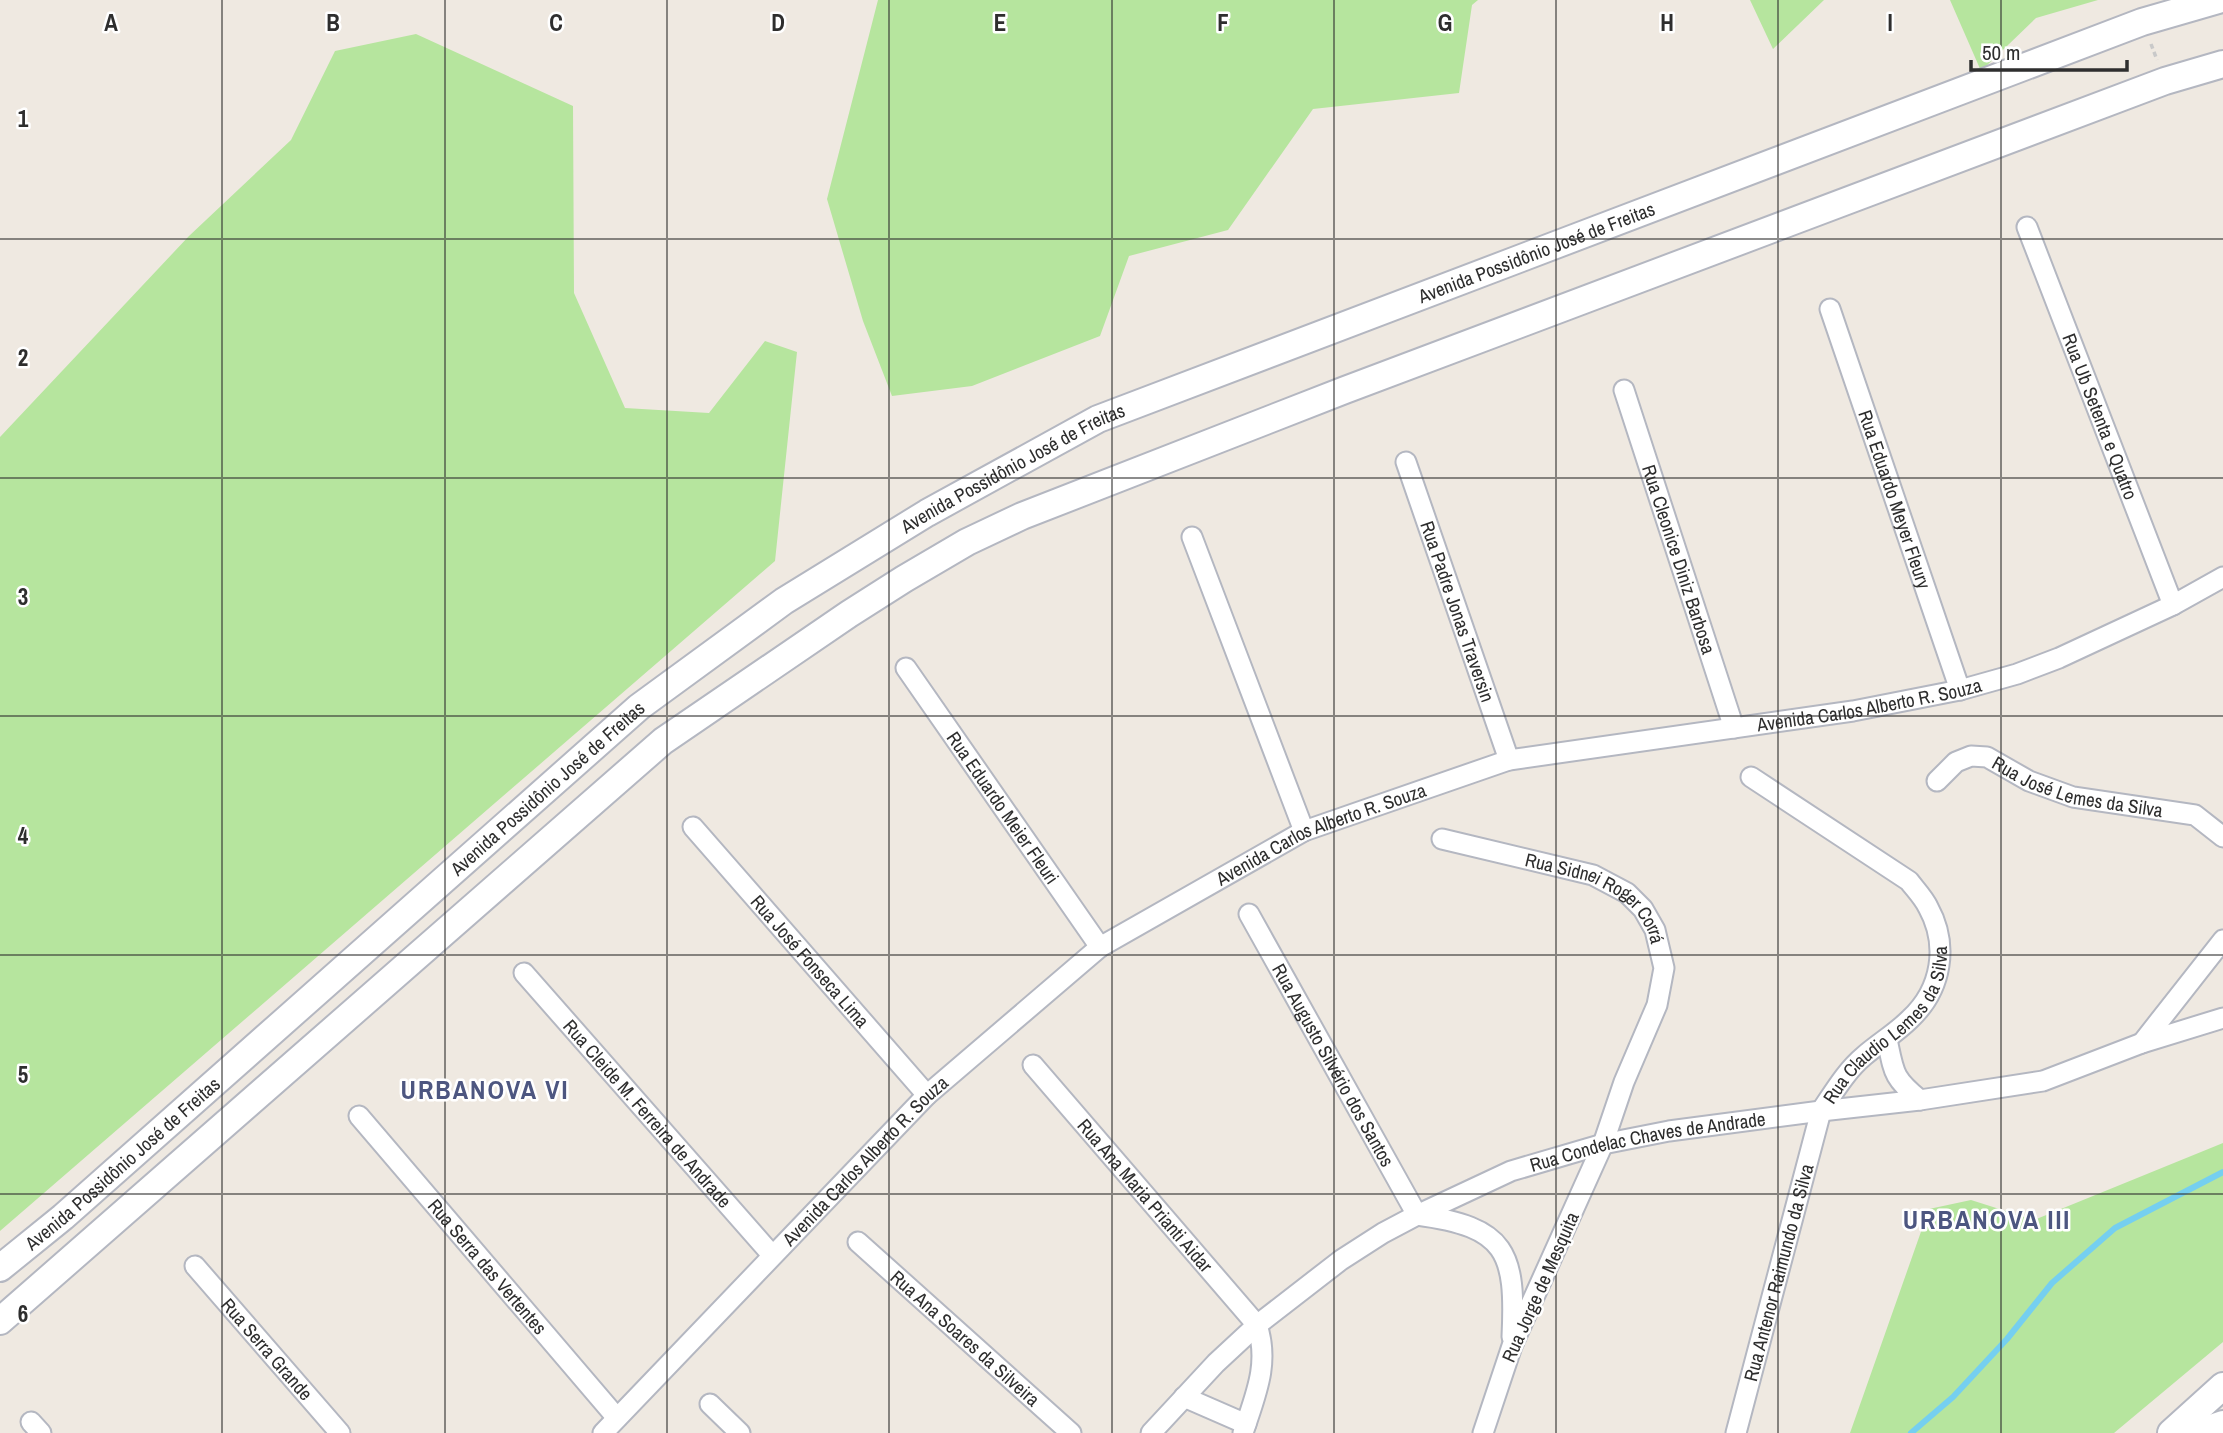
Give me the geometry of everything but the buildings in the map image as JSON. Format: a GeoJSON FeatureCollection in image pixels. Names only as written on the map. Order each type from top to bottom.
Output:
{"type":"FeatureCollection","features":[{"type":"Feature","properties":{"kind":"street","name":"Avenida Possidônio José de Freitas"},"geometry":{"type":"LineString","coordinates":[[0,1268],[64,1217],[639,707],[785,601],[927,513],[1098,419],[2142,22],[2218,0]]}},
{"type":"Feature","properties":{"kind":"street","name":"Avenida Possidônio José de Freitas"},"geometry":{"type":"LineString","coordinates":[[0,1321],[663,741],[839,621],[967,542],[1022,516],[1180,454],[2165,81],[2223,64]]}},
{"type":"Feature","properties":{"kind":"street","name":"Rua Ub Setenta e Quatro"},"geometry":{"type":"LineString","coordinates":[[2027,227],[2173,605]]}},
{"type":"Feature","properties":{"kind":"street","name":"Rua Eduardo Meyer Fleury"},"geometry":{"type":"LineString","coordinates":[[1830,309],[1960,690]]}},
{"type":"Feature","properties":{"kind":"street","name":"Rua Cleonice Diniz Barbosa"},"geometry":{"type":"LineString","coordinates":[[1624,390],[1734,729]]}},
{"type":"Feature","properties":{"kind":"street","name":"Rua Padre Jonas Traversin"},"geometry":{"type":"LineString","coordinates":[[1406,462],[1509,760]]}},
{"type":"Feature","properties":{"kind":"street"},"geometry":{"type":"LineString","coordinates":[[1192,537],[1304,831]]}},
{"type":"Feature","properties":{"kind":"street","name":"Avenida Carlos Alberto R. Souza"},"geometry":{"type":"LineString","coordinates":[[603,1433],[927,1095],[1101,947],[1304,831],[1509,760],[1734,729],[1905,702],[1960,690],[2017,674],[2059,658],[2173,605],[2223,577]]}},
{"type":"Feature","properties":{"kind":"street","name":"Rua Eduardo Meier Fleuri"},"geometry":{"type":"LineString","coordinates":[[906,668],[1101,947]]}},
{"type":"Feature","properties":{"kind":"street","name":"Rua José Lemes da Silva"},"geometry":{"type":"LineString","coordinates":[[1937,781],[1956,762],[1971,755],[1987,757],[2029,781],[2073,797],[2195,815],[2223,837]]}},
{"type":"Feature","properties":{"kind":"street","name":"Rua Claudio Lemes da Silva"},"geometry":{"type":"LineString","coordinates":[[1751,777],[1909,881],[1928,905],[1939,932],[1940,960],[1936,984],[1913,1017],[1847,1073],[1821,1111]]}},
{"type":"Feature","properties":{"kind":"street","name":"Rua José Fonseca Lima"},"geometry":{"type":"LineString","coordinates":[[693,827],[927,1095]]}},
{"type":"Feature","properties":{"kind":"street","name":"Rua Sidnei Roger Corrá"},"geometry":{"type":"LineString","coordinates":[[1442,839],[1593,875],[1626,893],[1643,909],[1655,930],[1664,968],[1657,1004],[1624,1082],[1604,1144]]}},
{"type":"Feature","properties":{"kind":"street","name":"Rua Augusto Silvério dos Santos"},"geometry":{"type":"LineString","coordinates":[[1249,915],[1418,1215]]}},
{"type":"Feature","properties":{"kind":"street"},"geometry":{"type":"LineString","coordinates":[[2142,1043],[2223,940]]}},
{"type":"Feature","properties":{"kind":"street","name":"Rua Cleide M. Ferreira de Andrade"},"geometry":{"type":"LineString","coordinates":[[524,973],[772,1255]]}},
{"type":"Feature","properties":{"kind":"street","name":"Rua Condelac Chaves de Andrade"},"geometry":{"type":"LineString","coordinates":[[1151,1433],[1257,1325],[1341,1261],[1383,1233],[1511,1171],[1604,1144],[1669,1131],[1920,1100],[2043,1081],[2142,1043],[2223,1017]]}},
{"type":"Feature","properties":{"kind":"street"},"geometry":{"type":"LineString","coordinates":[[1887,1039],[1893,1070],[1901,1085],[1920,1100]]}},
{"type":"Feature","properties":{"kind":"street","name":"Rua Ana Maria Prianti Aidar"},"geometry":{"type":"LineString","coordinates":[[1033,1065],[1257,1325]]}},
{"type":"Feature","properties":{"kind":"street","name":"Rua Antenor Raimundo da Silva"},"geometry":{"type":"LineString","coordinates":[[1736,1433],[1821,1111]]}},
{"type":"Feature","properties":{"kind":"street","name":"Rua Serra das Vertentes"},"geometry":{"type":"LineString","coordinates":[[359,1116],[617,1418]]}},
{"type":"Feature","properties":{"kind":"street","name":"Rua Jorge de Mesquita"},"geometry":{"type":"LineString","coordinates":[[1483,1433],[1512,1346],[1604,1144]]}},
{"type":"Feature","properties":{"kind":"street"},"geometry":{"type":"LineString","coordinates":[[1418,1215],[1440,1218],[1478,1230],[1494,1241],[1507,1258],[1514,1299],[1512,1346]]}},
{"type":"Feature","properties":{"kind":"street","name":"Rua Ana Soares da Silveira"},"geometry":{"type":"LineString","coordinates":[[858,1242],[1071,1433]]}},
{"type":"Feature","properties":{"kind":"street","name":"Rua Serra Grande"},"geometry":{"type":"LineString","coordinates":[[195,1266],[340,1433]]}},
{"type":"Feature","properties":{"kind":"street"},"geometry":{"type":"LineString","coordinates":[[1184,1397],[1244,1429],[1258,1389],[1264,1352],[1257,1325]]}},
{"type":"Feature","properties":{"kind":"street"},"geometry":{"type":"LineString","coordinates":[[2171,1433],[2223,1386]]}},
{"type":"Feature","properties":{"kind":"street"},"geometry":{"type":"LineString","coordinates":[[710,1404],[740,1433]]}},
{"type":"Feature","properties":{"kind":"path"},"geometry":{"type":"LineString","coordinates":[[2142,22],[2165,81]]}},
{"type":"Feature","properties":{"kind":"green space"},"geometry":{"type":"Polygon","coordinates":[[[878,0],[1478,0],[1472,5],[1459,93],[1313,109],[1228,230],[1129,256],[1100,336],[972,386],[892,396],[863,321],[827,199],[878,0]]]}},
{"type":"Feature","properties":{"kind":"green space"},"geometry":{"type":"Polygon","coordinates":[[[1750,0],[1824,0],[1773,49],[1750,0]]]}},
{"type":"Feature","properties":{"kind":"green space"},"geometry":{"type":"Polygon","coordinates":[[[1950,0],[2098,0],[2036,18],[1981,71],[1950,0]]]}},
{"type":"Feature","properties":{"kind":"green space"},"geometry":{"type":"Polygon","coordinates":[[[416,34],[573,106],[574,293],[625,408],[709,413],[765,341],[797,352],[775,561],[0,1231],[0,437],[189,236],[291,140],[335,51],[416,34]]]}},
{"type":"Feature","properties":{"kind":"green space"},"geometry":{"type":"Polygon","coordinates":[[[2223,1143],[2223,1342],[2114,1433],[1850,1433],[1929,1209],[1971,1200],[2034,1220],[2223,1143]]]}},
{"type":"Feature","properties":{"kind":"waterway"},"geometry":{"type":"LineString","coordinates":[[1911,1433],[1953,1397],[2007,1339],[2052,1283],[2115,1228],[2223,1172]]}},
{"type":"Feature","properties":{"kind":"district","name":"URBANOVA VI"},"geometry":{"type":"Point","coordinates":[485,1090]}},
{"type":"Feature","properties":{"kind":"district","name":"URBANOVA III"},"geometry":{"type":"Point","coordinates":[1987,1220]}}]}
